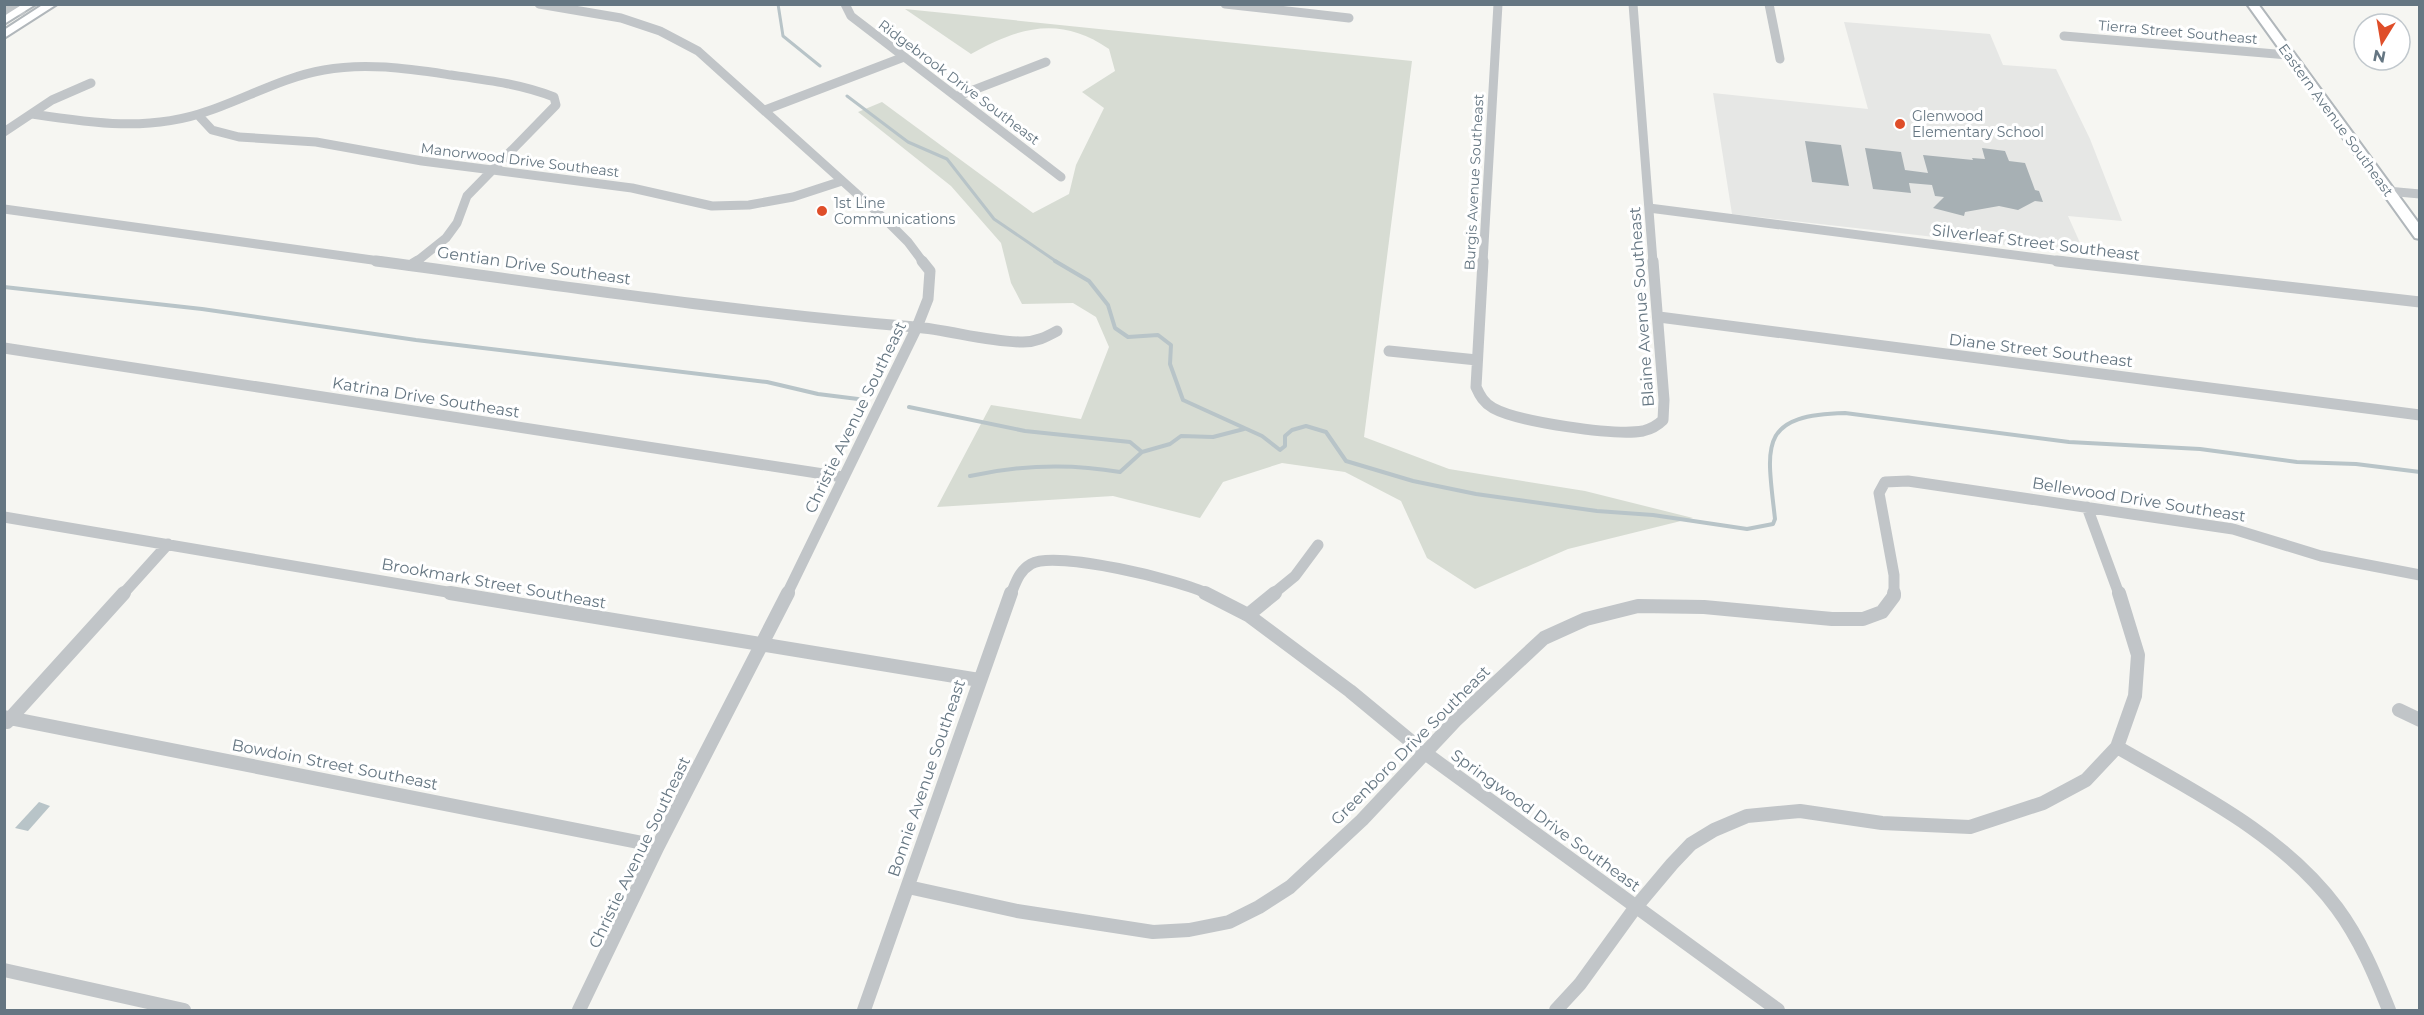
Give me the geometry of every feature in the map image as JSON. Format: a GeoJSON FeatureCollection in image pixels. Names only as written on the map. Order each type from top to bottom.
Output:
{"type":"FeatureCollection","features":[{"type":"Feature","properties":{"kind":"street"},"geometry":{"type":"LineString","coordinates":[[4,35],[52,4]]}},
{"type":"Feature","properties":{"kind":"street","name":"Christie Avenue Southeast"},"geometry":{"type":"LineString","coordinates":[[539,4],[601,12],[633,20],[665,32],[698,51],[908,242],[930,271],[928,299],[917,327],[762,646],[658,846],[579,1011]]}},
{"type":"Feature","properties":{"kind":"street","name":"Ridgebrook Drive Southeast"},"geometry":{"type":"LineString","coordinates":[[845,4],[851,16],[1061,177]]}},
{"type":"Feature","properties":{"kind":"street"},"geometry":{"type":"LineString","coordinates":[[1225,4],[1349,18]]}},
{"type":"Feature","properties":{"kind":"street","name":"Burgis Avenue Southeast"},"geometry":{"type":"LineString","coordinates":[[1477,360],[1498,4]]}},
{"type":"Feature","properties":{"kind":"street","name":"Blaine Avenue Southeast"},"geometry":{"type":"LineString","coordinates":[[1477,360],[1476,387],[1483,402],[1498,411],[1533,419],[1633,432],[1656,428],[1663,420],[1659,317],[1633,4]]}},
{"type":"Feature","properties":{"kind":"street"},"geometry":{"type":"LineString","coordinates":[[1769,4],[1780,59]]}},
{"type":"Feature","properties":{"kind":"street","name":"Eastern Avenue Southeast"},"geometry":{"type":"LineString","coordinates":[[2252,4],[2420,235]]}},
{"type":"Feature","properties":{"kind":"street"},"geometry":{"type":"LineString","coordinates":[[4,9],[26,8]]}},
{"type":"Feature","properties":{"kind":"street"},"geometry":{"type":"LineString","coordinates":[[4,21],[26,8]]}},
{"type":"Feature","properties":{"kind":"street","name":"Tierra Street Southeast"},"geometry":{"type":"LineString","coordinates":[[2064,36],[2288,55]]}},
{"type":"Feature","properties":{"kind":"street"},"geometry":{"type":"LineString","coordinates":[[765,110],[904,57]]}},
{"type":"Feature","properties":{"kind":"street"},"geometry":{"type":"LineString","coordinates":[[958,96],[1046,62]]}},
{"type":"Feature","properties":{"kind":"street"},"geometry":{"type":"LineString","coordinates":[[32,114],[104,124],[139,125],[199,116],[280,82],[341,66],[384,66],[503,82],[536,89],[554,97],[556,105],[467,196],[459,210],[456,225],[443,244],[413,264]]}},
{"type":"Feature","properties":{"kind":"street"},"geometry":{"type":"LineString","coordinates":[[4,132],[60,95],[91,83]]}},
{"type":"Feature","properties":{"kind":"street","name":"Manorwood Drive Southeast"},"geometry":{"type":"LineString","coordinates":[[199,116],[212,130],[239,137],[316,142],[385,156],[632,188],[712,206],[749,205],[793,197],[842,181]]}},
{"type":"Feature","properties":{"kind":"street"},"geometry":{"type":"LineString","coordinates":[[2387,191],[2420,194]]}},
{"type":"Feature","properties":{"kind":"street","name":"Silverleaf Street Southeast"},"geometry":{"type":"LineString","coordinates":[[1649,208],[2043,259],[2420,302]]}},
{"type":"Feature","properties":{"kind":"street","name":"Gentian Drive Southeast"},"geometry":{"type":"LineString","coordinates":[[4,209],[683,303],[851,323],[917,327],[1022,342],[1041,340],[1057,331]]}},
{"type":"Feature","properties":{"kind":"street","name":"Diane Street Southeast"},"geometry":{"type":"LineString","coordinates":[[1659,317],[2420,415]]}},
{"type":"Feature","properties":{"kind":"street","name":"Katrina Drive Southeast"},"geometry":{"type":"LineString","coordinates":[[4,348],[843,477]]}},
{"type":"Feature","properties":{"kind":"street"},"geometry":{"type":"LineString","coordinates":[[1389,351],[1477,360]]}},
{"type":"Feature","properties":{"kind":"street","name":"Bellewood Drive Southeast"},"geometry":{"type":"LineString","coordinates":[[1885,482],[1908,481],[2233,530],[2321,556],[2420,575]]}},
{"type":"Feature","properties":{"kind":"street","name":"Greenboro Drive Southeast"},"geometry":{"type":"LineString","coordinates":[[908,887],[1017,911],[1153,932],[1189,930],[1229,922],[1259,907],[1290,887],[1362,820],[1425,753],[1544,638],[1586,619],[1638,606],[1668,605],[1832,619],[1863,619],[1882,612],[1894,596],[1894,575],[1879,493],[1885,482]]}},
{"type":"Feature","properties":{"kind":"street"},"geometry":{"type":"LineString","coordinates":[[1556,1011],[1580,984],[1635,908],[1672,864],[1692,844],[1714,830],[1747,816],[1800,811],[1882,823],[1970,827],[2043,803],[2086,780],[2117,747],[2135,696],[2138,655],[2122,601],[2087,507]]}},
{"type":"Feature","properties":{"kind":"street","name":"Brookmark Street Southeast"},"geometry":{"type":"LineString","coordinates":[[4,517],[762,646],[979,680]]}},
{"type":"Feature","properties":{"kind":"street"},"geometry":{"type":"LineString","coordinates":[[7,720],[168,544]]}},
{"type":"Feature","properties":{"kind":"street"},"geometry":{"type":"LineString","coordinates":[[1248,615],[1295,576],[1318,545]]}},
{"type":"Feature","properties":{"kind":"street","name":"Springwood Drive Southeast"},"geometry":{"type":"LineString","coordinates":[[1032,563],[1050,559],[1145,573],[1194,587],[1248,615],[1350,691],[1425,753],[1778,1011]]}},
{"type":"Feature","properties":{"kind":"street","name":"Bonnie Avenue Southeast"},"geometry":{"type":"LineString","coordinates":[[864,1011],[979,680],[1020,573],[1032,563]]}},
{"type":"Feature","properties":{"kind":"street"},"geometry":{"type":"LineString","coordinates":[[2399,710],[2420,720]]}},
{"type":"Feature","properties":{"kind":"street","name":"Bowdoin Street Southeast"},"geometry":{"type":"LineString","coordinates":[[7,720],[658,846]]}},
{"type":"Feature","properties":{"kind":"street"},"geometry":{"type":"LineString","coordinates":[[2117,747],[2232,814],[2304,870],[2330,898],[2352,932],[2374,974],[2389,1011]]}},
{"type":"Feature","properties":{"kind":"street"},"geometry":{"type":"LineString","coordinates":[[4,970],[184,1011]]}},
{"type":"Feature","properties":{"kind":"shaded area"},"geometry":{"type":"Polygon","coordinates":[[[905,9],[1412,61],[1364,437],[1449,469],[1585,491],[1693,518],[1568,549],[1475,589],[1427,558],[1401,501],[1345,472],[1282,463],[1223,482],[1200,518],[1113,496],[937,507],[991,405],[1081,419],[1109,347],[1096,317],[1073,303],[1022,304],[1011,283],[1001,243],[951,186],[858,112],[882,102],[1033,213],[1069,194],[1076,165],[1104,108],[1082,92],[1115,71],[1109,49],[1091,38],[1074,32],[1040,29],[1023,32],[1006,37],[971,54],[905,9]]]}},
{"type":"Feature","properties":{"kind":"shaded area","name":"Glenwood Elementary School"},"geometry":{"type":"Polygon","coordinates":[[[1844,22],[1990,34],[2003,65],[2056,69],[2090,139],[2122,221],[2068,216],[2085,254],[1732,214],[1713,93],[1868,109],[1844,22]]]}},
{"type":"Feature","properties":{"kind":"shaded area"},"geometry":{"type":"Polygon","coordinates":[[[39,802],[50,806],[28,831],[15,828],[39,802]]]}},
{"type":"Feature","properties":{"kind":"building"},"geometry":{"type":"Polygon","coordinates":[[[1805,141],[1841,145],[1849,186],[1812,182],[1805,141]]]}},
{"type":"Feature","properties":{"kind":"building","name":"Glenwood Elementary School"},"geometry":{"type":"Polygon","coordinates":[[[1865,148],[1901,152],[1905,170],[1928,173],[1923,155],[1973,160],[1972,158],[1985,159],[1982,148],[2005,151],[2009,161],[2025,163],[2035,190],[2039,191],[2043,202],[2035,201],[2018,210],[1999,206],[1965,212],[1964,216],[1933,208],[1944,197],[1935,196],[1932,185],[1909,183],[1911,193],[1873,189],[1865,148]]]}},
{"type":"Feature","properties":{"kind":"waterway"},"geometry":{"type":"LineString","coordinates":[[778,4],[783,36],[820,66]]}},
{"type":"Feature","properties":{"kind":"waterway"},"geometry":{"type":"LineString","coordinates":[[847,96],[908,142],[947,159],[994,219],[1057,262]]}},
{"type":"Feature","properties":{"kind":"waterway"},"geometry":{"type":"LineString","coordinates":[[1055,261],[1089,281],[1108,305],[1115,328],[1128,337],[1158,335],[1171,345],[1170,364],[1183,400],[1262,436],[1280,450],[1285,446],[1285,436],[1292,430],[1306,426],[1326,432],[1346,461],[1413,481],[1476,494],[1597,511],[1653,515],[1747,529],[1773,524],[1775,519],[1770,454],[1774,439],[1782,428],[1796,420],[1816,415],[1845,413],[2069,442],[2200,449],[2297,462],[2356,464],[2420,472]]}},
{"type":"Feature","properties":{"kind":"waterway"},"geometry":{"type":"LineString","coordinates":[[4,287],[202,309],[416,340],[767,382],[818,394],[858,399]]}},
{"type":"Feature","properties":{"kind":"waterway"},"geometry":{"type":"LineString","coordinates":[[909,407],[1025,431],[1130,442],[1142,452]]}},
{"type":"Feature","properties":{"kind":"waterway"},"geometry":{"type":"LineString","coordinates":[[1142,452],[1170,444],[1181,436],[1213,437],[1244,429]]}},
{"type":"Feature","properties":{"kind":"waterway"},"geometry":{"type":"LineString","coordinates":[[970,476],[1007,469],[1045,466],[1082,467],[1120,472],[1142,452]]}},
{"type":"Feature","properties":{"kind":"place","name":"Glenwood Elementary School"},"geometry":{"type":"Point","coordinates":[1900,124]}},
{"type":"Feature","properties":{"kind":"place","name":"1st Line Communications"},"geometry":{"type":"Point","coordinates":[822,211]}}]}
